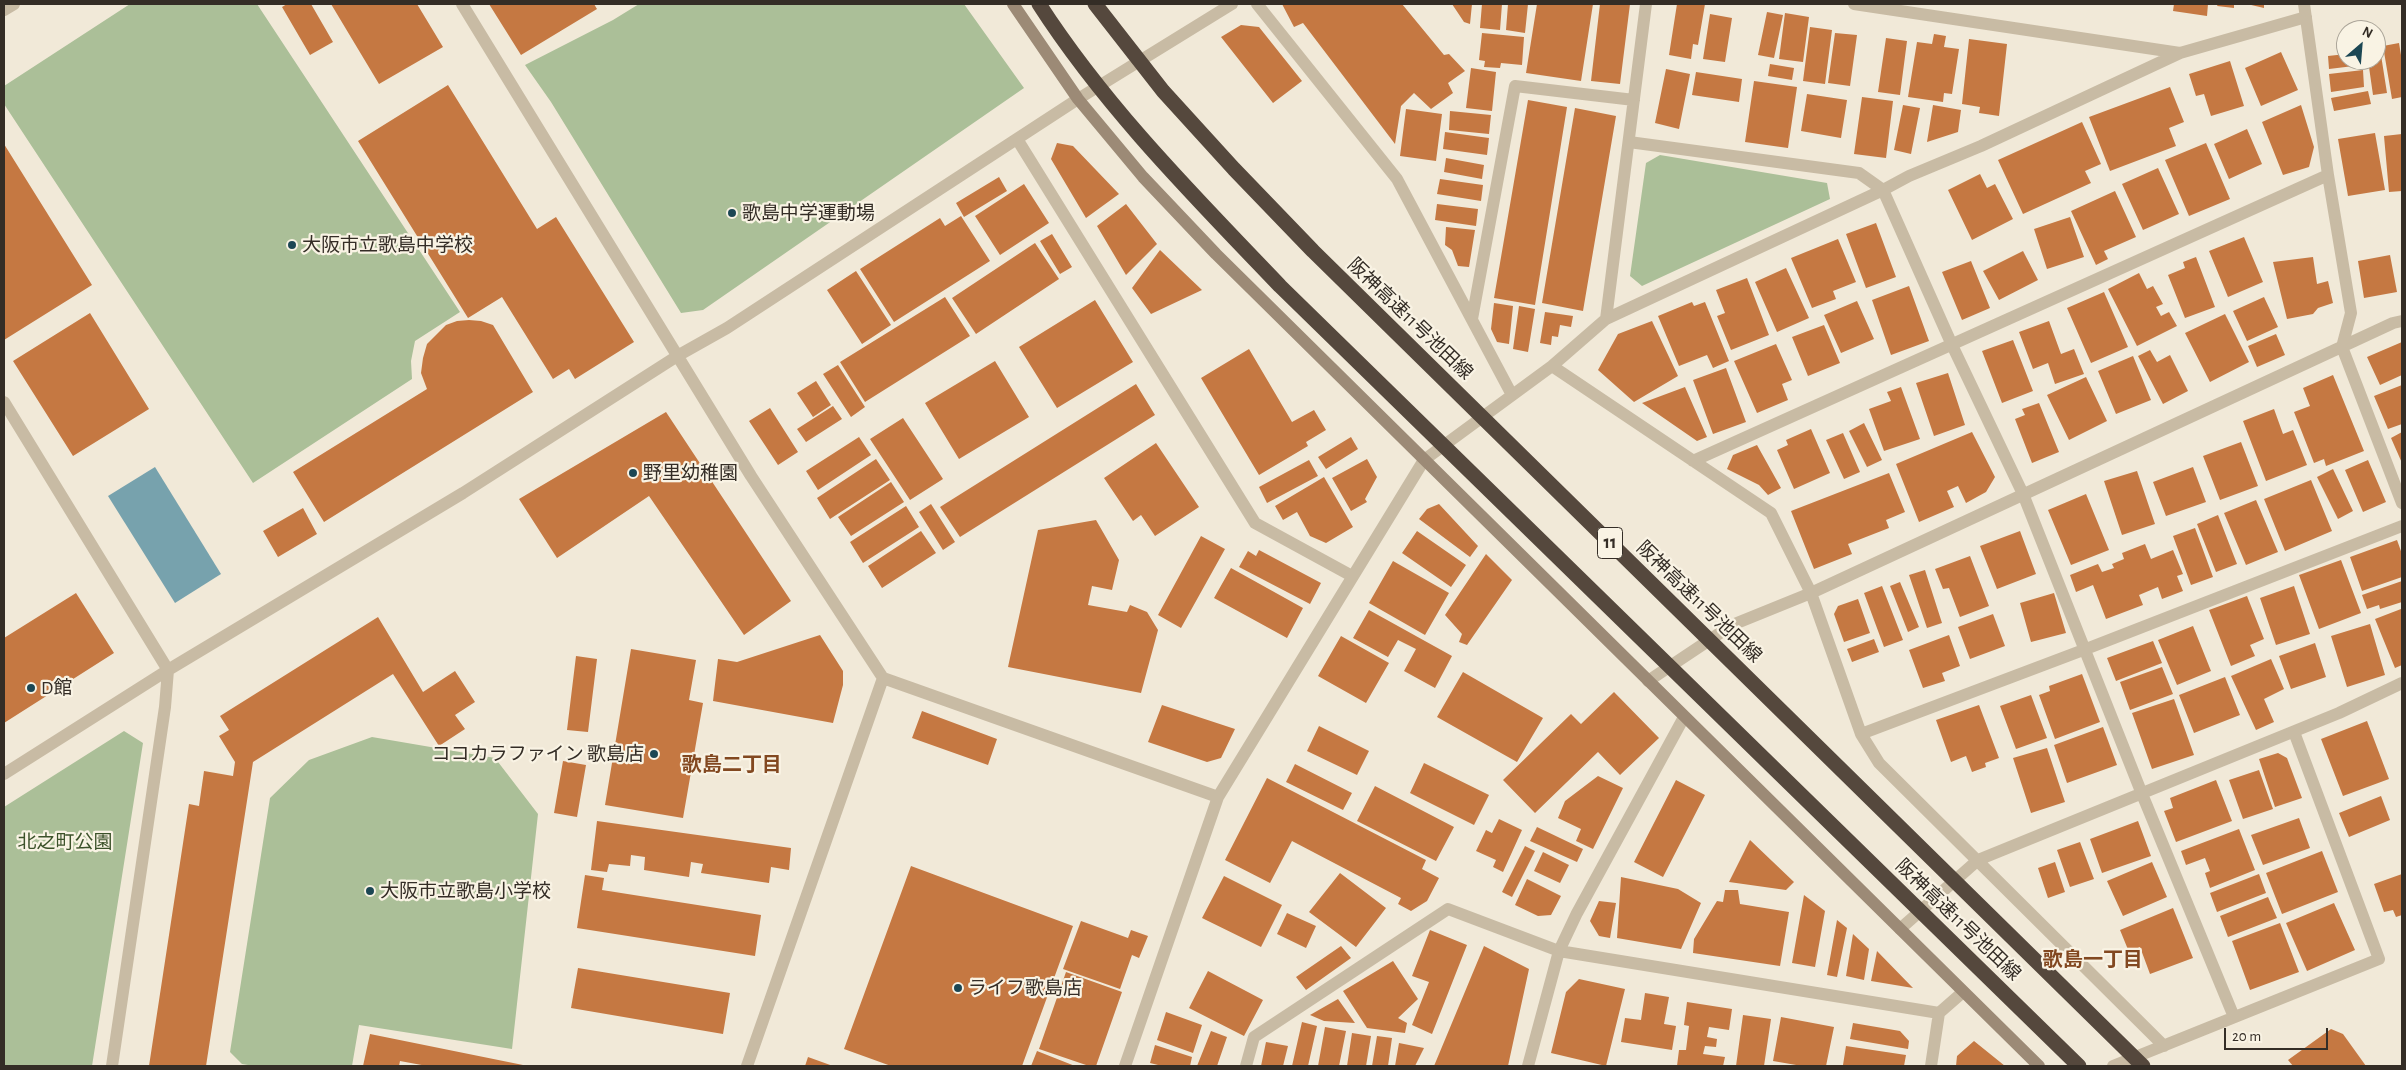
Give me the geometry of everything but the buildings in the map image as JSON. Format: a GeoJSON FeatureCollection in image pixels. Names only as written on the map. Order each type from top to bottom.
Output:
{"type":"FeatureCollection","features":[{"type":"Feature","properties":{"kind":"highway","name":"阪神高速11号池田線"},"geometry":{"type":"LineString","coordinates":[[1039,4],[1057,32],[1119,112],[1192,194],[1280,286],[2079,1066]]}},
{"type":"Feature","properties":{"kind":"highway","name":"阪神高速11号池田線"},"geometry":{"type":"LineString","coordinates":[[1095,4],[1163,91],[1234,169],[1313,251],[2143,1066]]}},
{"type":"Feature","properties":{"kind":"street"},"geometry":{"type":"LineString","coordinates":[[4,10],[14,4]]}},
{"type":"Feature","properties":{"kind":"street"},"geometry":{"type":"LineString","coordinates":[[462,4],[679,355],[751,476],[882,678],[1218,797]]}},
{"type":"Feature","properties":{"kind":"street"},"geometry":{"type":"LineString","coordinates":[[1012,4],[1078,99],[1143,176],[1216,254],[2039,1066]]}},
{"type":"Feature","properties":{"kind":"street"},"geometry":{"type":"LineString","coordinates":[[4,774],[168,670],[463,493],[679,355],[726,328],[1078,99],[1232,4]]}},
{"type":"Feature","properties":{"kind":"street"},"geometry":{"type":"LineString","coordinates":[[1257,4],[1397,179],[1512,395]]}},
{"type":"Feature","properties":{"kind":"street"},"geometry":{"type":"LineString","coordinates":[[1606,319],[1646,4]]}},
{"type":"Feature","properties":{"kind":"street"},"geometry":{"type":"LineString","coordinates":[[1854,4],[2180,53]]}},
{"type":"Feature","properties":{"kind":"street"},"geometry":{"type":"LineString","coordinates":[[2304,4],[2328,175],[2351,313],[2342,347],[2402,503]]}},
{"type":"Feature","properties":{"kind":"street"},"geometry":{"type":"LineString","coordinates":[[1125,1066],[1218,797],[1424,460],[1552,366],[1606,319],[1883,190],[1909,176],[1981,146],[2180,53],[2306,18]]}},
{"type":"Feature","properties":{"kind":"street"},"geometry":{"type":"LineString","coordinates":[[1472,319],[1515,86],[1634,100]]}},
{"type":"Feature","properties":{"kind":"street"},"geometry":{"type":"LineString","coordinates":[[1017,139],[1255,523],[1352,576]]}},
{"type":"Feature","properties":{"kind":"street"},"geometry":{"type":"LineString","coordinates":[[1629,142],[1859,173],[1883,190],[1952,345],[2023,494],[2142,794],[2234,1017]]}},
{"type":"Feature","properties":{"kind":"street"},"geometry":{"type":"LineString","coordinates":[[1693,461],[2328,175]]}},
{"type":"Feature","properties":{"kind":"street"},"geometry":{"type":"LineString","coordinates":[[1648,681],[1732,625],[1811,592],[2402,321]]}},
{"type":"Feature","properties":{"kind":"street"},"geometry":{"type":"LineString","coordinates":[[1552,366],[1770,513],[1811,592],[1862,734],[1879,763],[2164,1046]]}},
{"type":"Feature","properties":{"kind":"street"},"geometry":{"type":"LineString","coordinates":[[4,402],[168,670],[165,707],[112,1066]]}},
{"type":"Feature","properties":{"kind":"street"},"geometry":{"type":"LineString","coordinates":[[1862,734],[2402,526]]}},
{"type":"Feature","properties":{"kind":"street"},"geometry":{"type":"LineString","coordinates":[[747,1066],[882,678]]}},
{"type":"Feature","properties":{"kind":"street"},"geometry":{"type":"LineString","coordinates":[[1900,929],[1978,860],[2294,732],[2402,683]]}},
{"type":"Feature","properties":{"kind":"street"},"geometry":{"type":"LineString","coordinates":[[1528,1066],[1559,950],[1577,913],[1684,717]]}},
{"type":"Feature","properties":{"kind":"street"},"geometry":{"type":"LineString","coordinates":[[2113,1066],[2380,959],[2294,732]]}},
{"type":"Feature","properties":{"kind":"street"},"geometry":{"type":"LineString","coordinates":[[1246,1066],[1254,1037],[1448,909],[1559,950],[1939,1013]]}},
{"type":"Feature","properties":{"kind":"street"},"geometry":{"type":"LineString","coordinates":[[1931,1066],[1939,1013],[1963,992]]}},
{"type":"Feature","properties":{"kind":"green space"},"geometry":{"type":"Polygon","coordinates":[[[130,4],[257,4],[460,312],[415,341],[411,361],[412,379],[253,483],[4,104],[4,86],[130,4]]]}},
{"type":"Feature","properties":{"kind":"green space","name":"歌島中学運動場"},"geometry":{"type":"Polygon","coordinates":[[[639,4],[964,4],[1024,88],[703,310],[681,313],[551,102],[525,65],[613,20],[639,4]]]}},
{"type":"Feature","properties":{"kind":"green space"},"geometry":{"type":"Polygon","coordinates":[[[1660,155],[1827,183],[1830,199],[1642,286],[1630,276],[1646,163],[1660,155]]]}},
{"type":"Feature","properties":{"kind":"green space","name":"北之町公園"},"geometry":{"type":"Polygon","coordinates":[[[124,731],[143,743],[92,1066],[4,1066],[4,807],[124,731]]]}},
{"type":"Feature","properties":{"kind":"green space"},"geometry":{"type":"Polygon","coordinates":[[[372,737],[495,758],[538,814],[512,1049],[359,1025],[352,1066],[254,1066],[242,1064],[230,1052],[270,798],[309,760],[372,737]]]}},
{"type":"Feature","properties":{"kind":"water"},"geometry":{"type":"Polygon","coordinates":[[[155,467],[221,574],[175,603],[108,496],[155,467]]]}},
{"type":"Feature","properties":{"kind":"place","name":"歌島中学運動場"},"geometry":{"type":"Point","coordinates":[732,213]}},
{"type":"Feature","properties":{"kind":"place","name":"大阪市立歌島中学校"},"geometry":{"type":"Point","coordinates":[292,245]}},
{"type":"Feature","properties":{"kind":"place","name":"野里幼稚園"},"geometry":{"type":"Point","coordinates":[633,473]}},
{"type":"Feature","properties":{"kind":"place","name":"D館"},"geometry":{"type":"Point","coordinates":[31,688]}},
{"type":"Feature","properties":{"kind":"place","name":"ココカラファイン 歌島店"},"geometry":{"type":"Point","coordinates":[654,754]}},
{"type":"Feature","properties":{"kind":"place","name":"大阪市立歌島小学校"},"geometry":{"type":"Point","coordinates":[370,891]}},
{"type":"Feature","properties":{"kind":"place","name":"ライフ歌島店"},"geometry":{"type":"Point","coordinates":[958,988]}},
{"type":"Feature","properties":{"kind":"district","name":"歌島二丁目"},"geometry":{"type":"Point","coordinates":[732,765]}},
{"type":"Feature","properties":{"kind":"district","name":"歌島一丁目"},"geometry":{"type":"Point","coordinates":[2093,960]}}]}
